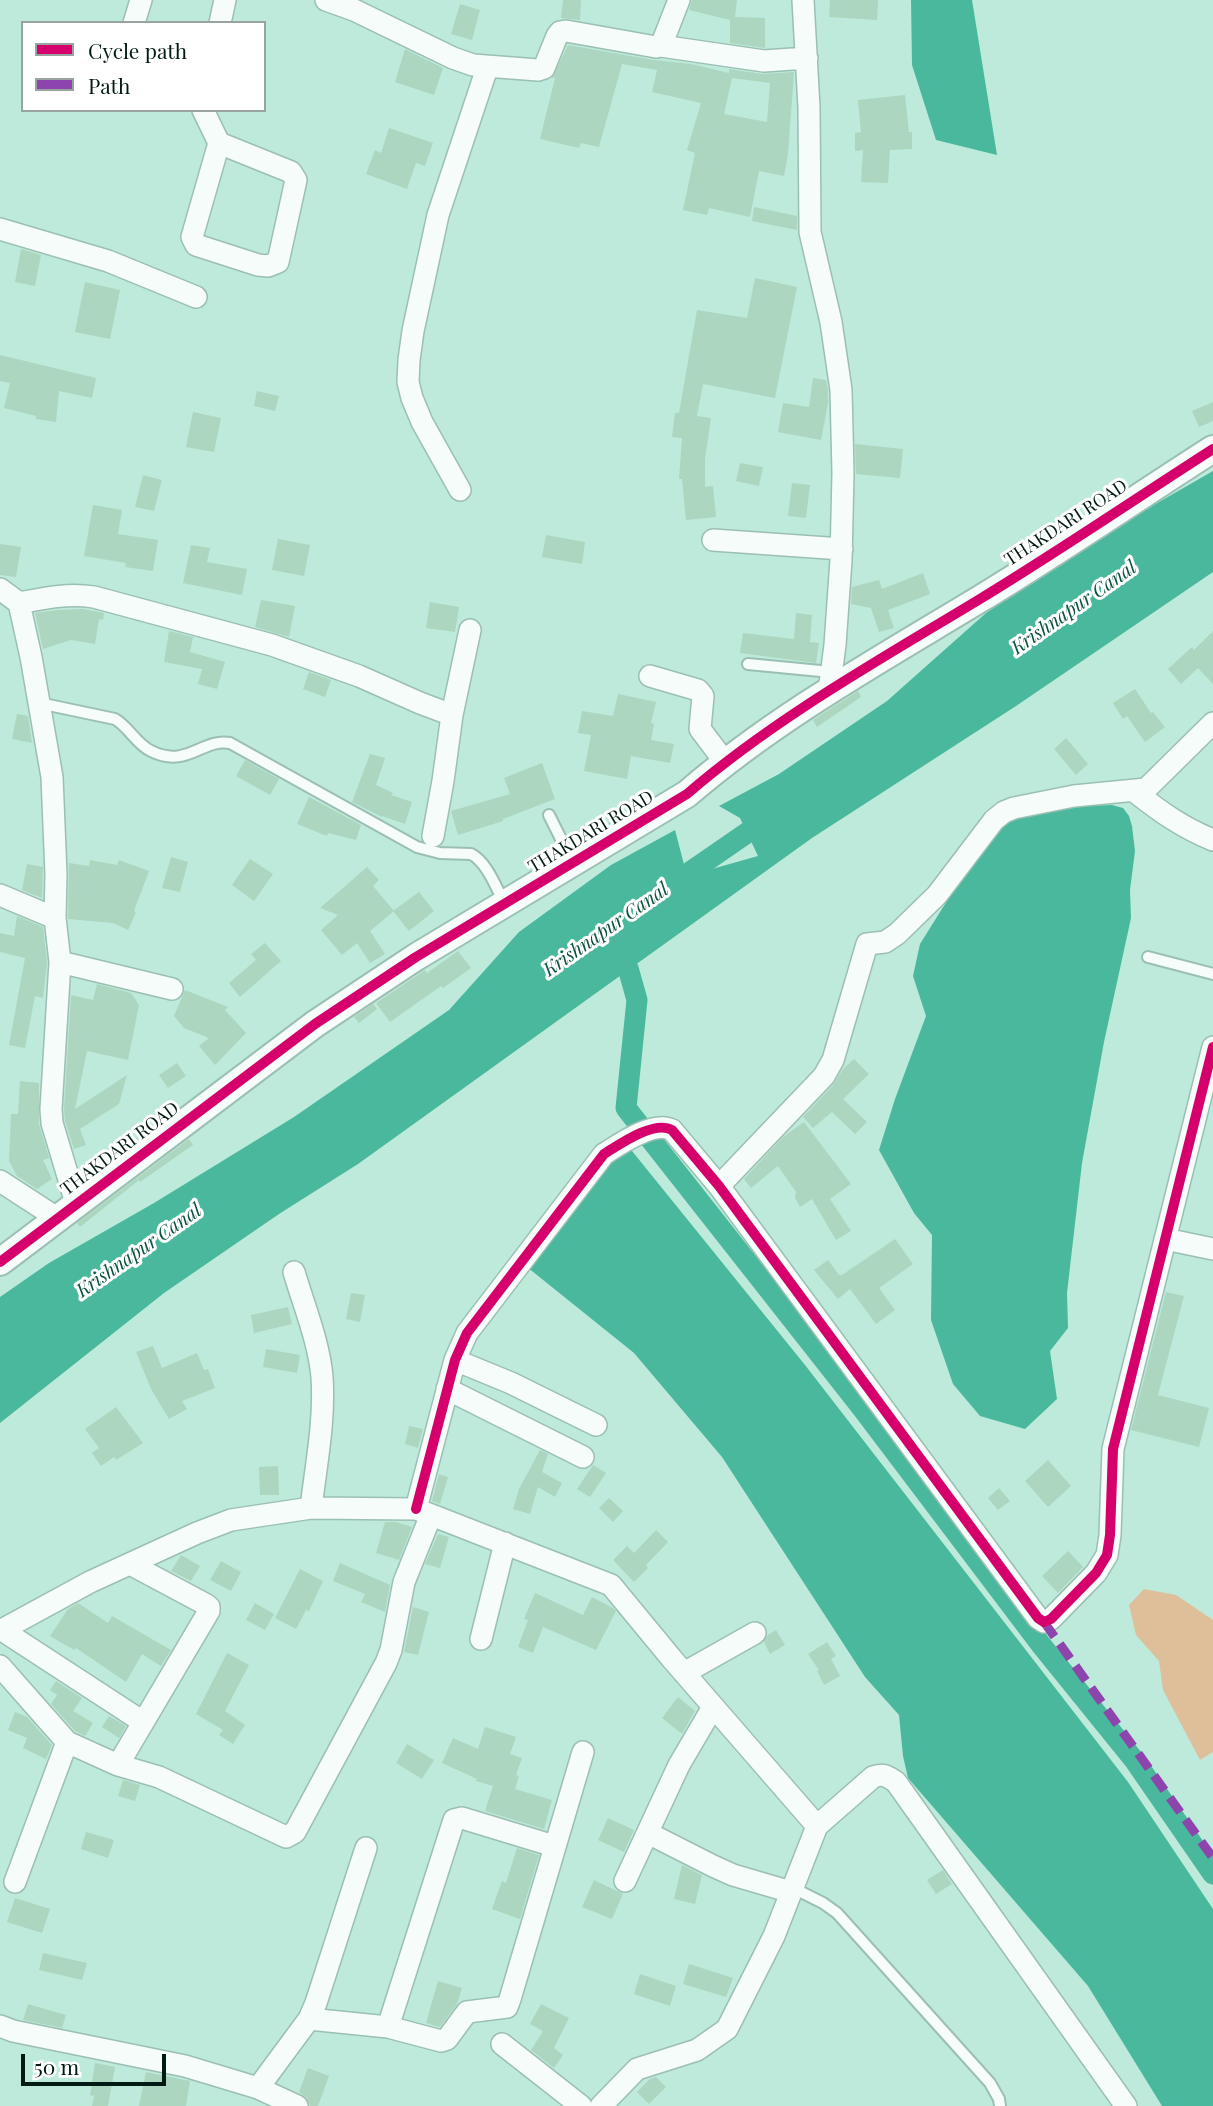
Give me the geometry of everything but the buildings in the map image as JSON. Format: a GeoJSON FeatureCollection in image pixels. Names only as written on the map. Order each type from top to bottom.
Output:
{"type":"FeatureCollection","features":[{"type":"Feature","properties":{"kind":"street"},"geometry":{"type":"LineString","coordinates":[[135,21],[141,0]]}},
{"type":"Feature","properties":{"kind":"street"},"geometry":{"type":"LineString","coordinates":[[220,21],[225,0]]}},
{"type":"Feature","properties":{"kind":"street"},"geometry":{"type":"LineString","coordinates":[[326,0],[354,10],[453,58],[486,68],[541,70],[546,64],[556,36],[566,31],[656,47],[764,61],[807,58]]}},
{"type":"Feature","properties":{"kind":"street"},"geometry":{"type":"LineString","coordinates":[[662,46],[679,0]]}},
{"type":"Feature","properties":{"kind":"street"},"geometry":{"type":"LineString","coordinates":[[803,0],[809,107],[810,232],[831,322],[841,390],[842,549],[830,682]]}},
{"type":"Feature","properties":{"kind":"street"},"geometry":{"type":"LineString","coordinates":[[460,490],[422,422],[412,398],[408,382],[409,360],[438,215],[486,68]]}},
{"type":"Feature","properties":{"kind":"street"},"geometry":{"type":"LineString","coordinates":[[205,112],[219,143],[192,237],[196,245],[258,265],[268,266],[278,262],[296,180],[291,172],[219,143]]}},
{"type":"Feature","properties":{"kind":"street"},"geometry":{"type":"LineString","coordinates":[[0,229],[108,261],[195,297]]}},
{"type":"Feature","properties":{"kind":"street","name":"THAKDARI ROAD"},"geometry":{"type":"LineString","coordinates":[[0,1262],[315,1024],[416,957],[687,794],[830,682],[993,591],[1213,449]]}},
{"type":"Feature","properties":{"kind":"street"},"geometry":{"type":"LineString","coordinates":[[713,540],[842,549]]}},
{"type":"Feature","properties":{"kind":"street"},"geometry":{"type":"LineString","coordinates":[[0,589],[19,603],[52,777],[55,918],[60,962],[52,1123],[67,1211]]}},
{"type":"Feature","properties":{"kind":"street"},"geometry":{"type":"LineString","coordinates":[[19,603],[59,595],[94,597],[272,645],[359,676],[452,715]]}},
{"type":"Feature","properties":{"kind":"street"},"geometry":{"type":"LineString","coordinates":[[433,835],[452,715],[470,630]]}},
{"type":"Feature","properties":{"kind":"street"},"geometry":{"type":"LineString","coordinates":[[650,676],[698,690],[703,696],[701,729],[725,762]]}},
{"type":"Feature","properties":{"kind":"street"},"geometry":{"type":"LineString","coordinates":[[719,1186],[824,1076],[833,1060],[867,944],[885,942],[897,934],[937,895],[994,820],[1014,808],[1074,796],[1146,789],[1213,723]]}},
{"type":"Feature","properties":{"kind":"street"},"geometry":{"type":"LineString","coordinates":[[1134,792],[1187,829],[1213,840]]}},
{"type":"Feature","properties":{"kind":"street"},"geometry":{"type":"LineString","coordinates":[[0,895],[55,918]]}},
{"type":"Feature","properties":{"kind":"street"},"geometry":{"type":"LineString","coordinates":[[60,962],[172,989]]}},
{"type":"Feature","properties":{"kind":"street"},"geometry":{"type":"LineString","coordinates":[[0,1666],[67,1742],[118,1765],[159,1777],[286,1838],[295,1832],[391,1650],[404,1582],[424,1512],[447,1389],[455,1360],[467,1333],[604,1154],[658,1126],[672,1130],[719,1186],[1038,1618],[1044,1622],[1051,1619],[1096,1573],[1107,1555],[1113,1449],[1213,1047]]}},
{"type":"Feature","properties":{"kind":"street"},"geometry":{"type":"LineString","coordinates":[[0,1181],[67,1211]]}},
{"type":"Feature","properties":{"kind":"street"},"geometry":{"type":"LineString","coordinates":[[1165,1239],[1213,1249]]}},
{"type":"Feature","properties":{"kind":"street"},"geometry":{"type":"LineString","coordinates":[[294,1272],[322,1377],[321,1419],[311,1508]]}},
{"type":"Feature","properties":{"kind":"street"},"geometry":{"type":"LineString","coordinates":[[455,1360],[511,1383],[596,1426]]}},
{"type":"Feature","properties":{"kind":"street"},"geometry":{"type":"LineString","coordinates":[[447,1389],[583,1457]]}},
{"type":"Feature","properties":{"kind":"street"},"geometry":{"type":"LineString","coordinates":[[143,1722],[1,1630],[90,1582],[232,1520],[311,1508],[424,1512],[611,1585],[817,1826]]}},
{"type":"Feature","properties":{"kind":"street"},"geometry":{"type":"LineString","coordinates":[[481,1639],[505,1543]]}},
{"type":"Feature","properties":{"kind":"street"},"geometry":{"type":"LineString","coordinates":[[118,1765],[209,1611],[209,1607],[130,1564]]}},
{"type":"Feature","properties":{"kind":"street"},"geometry":{"type":"LineString","coordinates":[[684,1673],[755,1633]]}},
{"type":"Feature","properties":{"kind":"street"},"geometry":{"type":"LineString","coordinates":[[625,1881],[679,1765],[713,1707]]}},
{"type":"Feature","properties":{"kind":"street"},"geometry":{"type":"LineString","coordinates":[[15,1882],[67,1742]]}},
{"type":"Feature","properties":{"kind":"street"},"geometry":{"type":"LineString","coordinates":[[309,2020],[388,2027],[441,2041],[447,2039],[467,2012],[506,2007],[583,1752]]}},
{"type":"Feature","properties":{"kind":"street"},"geometry":{"type":"LineString","coordinates":[[601,2106],[637,2069],[697,2050],[727,2029],[774,1936],[817,1826],[873,1777],[880,1774],[895,1782],[1126,2106]]}},
{"type":"Feature","properties":{"kind":"street"},"geometry":{"type":"LineString","coordinates":[[388,2027],[454,1820],[462,1818],[554,1846]]}},
{"type":"Feature","properties":{"kind":"street"},"geometry":{"type":"LineString","coordinates":[[648,1833],[733,1875],[792,1890]]}},
{"type":"Feature","properties":{"kind":"street"},"geometry":{"type":"LineString","coordinates":[[258,2088],[309,2020],[366,1848]]}},
{"type":"Feature","properties":{"kind":"street"},"geometry":{"type":"LineString","coordinates":[[0,2026],[13,2031],[185,2066],[258,2088],[297,2106]]}},
{"type":"Feature","properties":{"kind":"street"},"geometry":{"type":"LineString","coordinates":[[502,2044],[581,2106]]}},
{"type":"Feature","properties":{"kind":"lane"},"geometry":{"type":"LineString","coordinates":[[747,664],[830,682]]}},
{"type":"Feature","properties":{"kind":"lane"},"geometry":{"type":"LineString","coordinates":[[39,703],[115,719],[122,723],[140,745],[171,757],[186,756],[218,743],[230,743],[417,847],[428,851],[471,854],[482,864],[505,904]]}},
{"type":"Feature","properties":{"kind":"lane"},"geometry":{"type":"LineString","coordinates":[[549,815],[573,864]]}},
{"type":"Feature","properties":{"kind":"lane"},"geometry":{"type":"LineString","coordinates":[[1148,957],[1213,974]]}},
{"type":"Feature","properties":{"kind":"lane"},"geometry":{"type":"LineString","coordinates":[[792,1890],[823,1903],[837,1913],[990,2083],[1000,2106]]}},
{"type":"Feature","properties":{"kind":"shaded area"},"geometry":{"type":"Polygon","coordinates":[[[1144,1589],[1176,1595],[1213,1620],[1213,1752],[1200,1760],[1163,1690],[1159,1661],[1136,1635],[1129,1605],[1144,1589]]]}},
{"type":"Feature","properties":{"kind":"water"},"geometry":{"type":"Polygon","coordinates":[[[911,0],[972,0],[997,155],[936,140],[912,65],[911,0]]]}},
{"type":"Feature","properties":{"kind":"water"},"geometry":{"type":"Polygon","coordinates":[[[1213,471],[1213,572],[1016,706],[812,838],[358,1164],[279,1214],[164,1293],[0,1423],[0,1297],[49,1263],[154,1203],[294,1117],[449,1010],[519,932],[611,865],[675,830],[687,876],[758,856],[740,818],[719,806],[779,774],[887,701],[986,613],[1091,541],[1213,471]]]}},
{"type":"Feature","properties":{"kind":"water"},"geometry":{"type":"Polygon","coordinates":[[[1112,805],[1123,808],[1132,826],[1135,851],[1130,890],[1131,918],[1104,1042],[1082,1163],[1067,1293],[1068,1328],[1050,1351],[1057,1399],[1025,1429],[980,1416],[953,1384],[931,1320],[932,1235],[914,1213],[879,1150],[926,1016],[913,976],[920,944],[987,837],[1009,817],[1060,807],[1112,805]]]}},
{"type":"Feature","properties":{"kind":"water"},"geometry":{"type":"Polygon","coordinates":[[[628,1146],[805,1365],[1128,1782],[1213,1909],[1213,2106],[1162,2106],[1088,1986],[908,1778],[899,1715],[865,1677],[722,1457],[634,1353],[527,1267],[607,1158],[628,1146]]]}},
{"type":"Feature","properties":{"kind":"waterway","name":"Krishnapur Canal"},"geometry":{"type":"LineString","coordinates":[[664,890],[770,817]]}},
{"type":"Feature","properties":{"kind":"waterway"},"geometry":{"type":"LineString","coordinates":[[628,968],[637,1000],[626,1108],[862,1408],[1042,1646],[1135,1761],[1213,1874]]}},
{"type":"Feature","properties":{"kind":"marked path"},"geometry":{"type":"LineString","coordinates":[[1044,1622],[1213,1858]]}},
{"type":"Feature","properties":{"kind":"cycle path"},"geometry":{"type":"LineString","coordinates":[[0,1262],[315,1024],[416,957],[687,794],[792,715],[1039,562],[1213,449]]}},
{"type":"Feature","properties":{"kind":"cycle path"},"geometry":{"type":"LineString","coordinates":[[416,1509],[455,1360],[467,1333],[604,1154],[637,1134],[665,1128],[672,1130],[719,1186],[1038,1618],[1044,1622],[1051,1619],[1096,1573],[1107,1555],[1113,1449],[1213,1047]]}}]}
